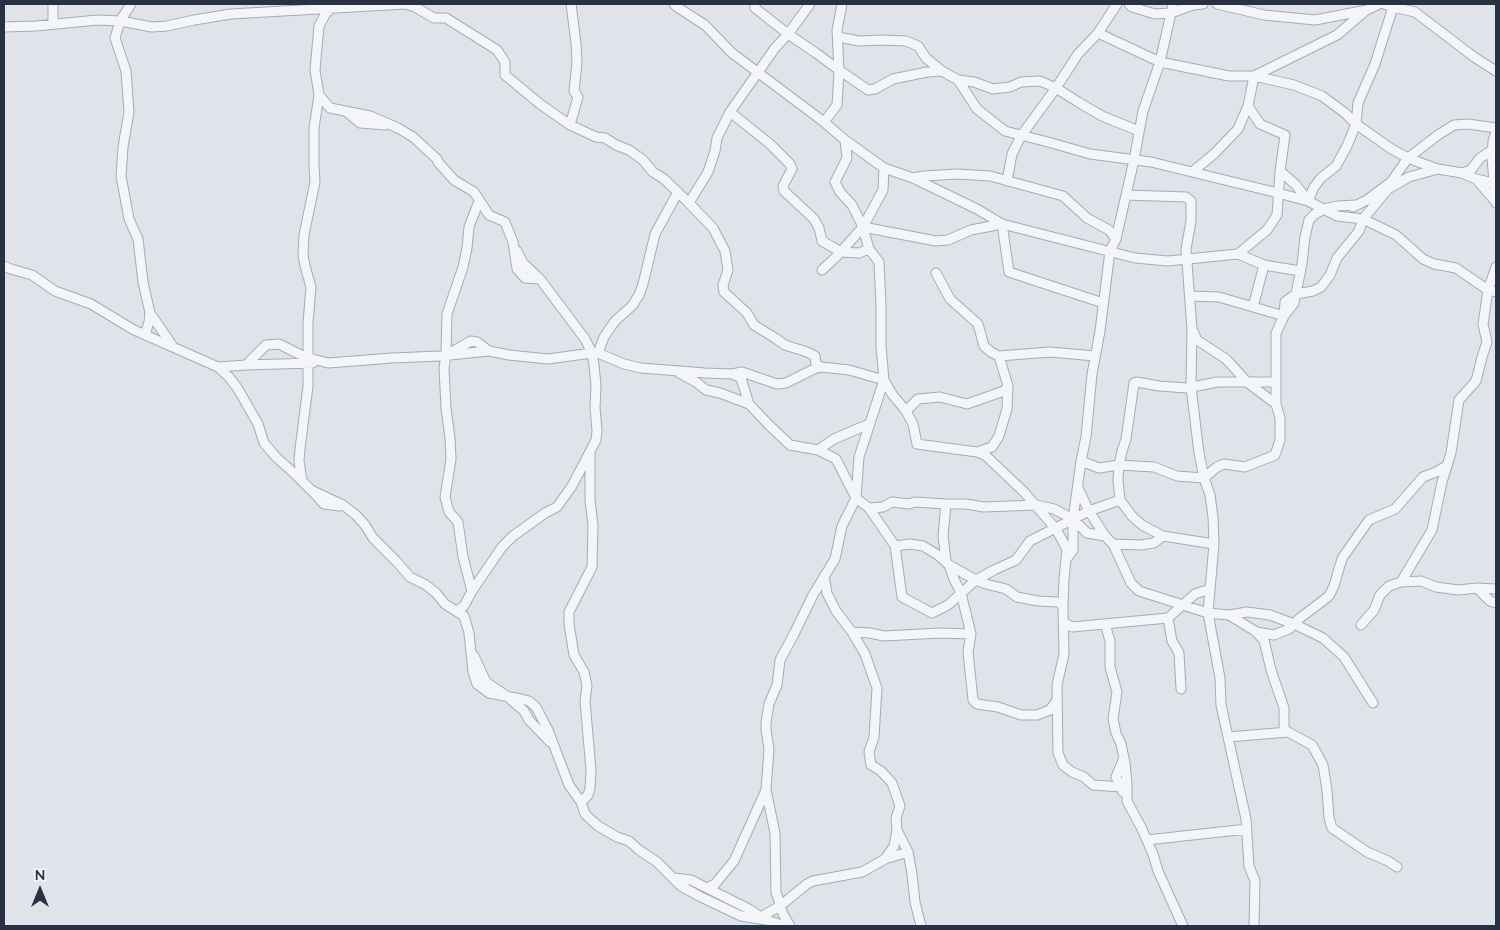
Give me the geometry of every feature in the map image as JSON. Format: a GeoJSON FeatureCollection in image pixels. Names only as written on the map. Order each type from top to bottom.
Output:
{"type":"FeatureCollection","features":[{"type":"Feature","properties":{"kind":"street"},"geometry":{"type":"LineString","coordinates":[[53,4],[53,24]]}},
{"type":"Feature","properties":{"kind":"street"},"geometry":{"type":"LineString","coordinates":[[132,4],[120,21],[115,38],[126,71],[129,112],[123,147],[121,176],[129,220],[138,239],[143,282],[150,313],[174,348]]}},
{"type":"Feature","properties":{"kind":"street"},"geometry":{"type":"LineString","coordinates":[[4,27],[97,20],[120,21],[152,27],[231,14],[332,6],[405,4],[415,7],[434,18],[446,18],[497,50],[505,62],[505,75],[540,104],[570,125],[630,150],[678,192],[713,228],[725,251],[728,270],[723,285],[724,292],[747,313],[754,325],[785,345],[815,356],[816,364],[821,367]]}},
{"type":"Feature","properties":{"kind":"street"},"geometry":{"type":"LineString","coordinates":[[570,125],[578,97],[574,91],[577,63],[571,4]]}},
{"type":"Feature","properties":{"kind":"street"},"geometry":{"type":"LineString","coordinates":[[674,4],[705,24],[732,53],[884,168],[912,178],[976,209],[1002,224],[1135,258],[1168,261],[1238,254],[1264,265],[1300,271]]}},
{"type":"Feature","properties":{"kind":"street"},"geometry":{"type":"LineString","coordinates":[[755,4],[755,8],[788,34],[868,90],[875,89],[893,80],[927,72],[942,71]]}},
{"type":"Feature","properties":{"kind":"street"},"geometry":{"type":"LineString","coordinates":[[689,204],[708,172],[717,138],[730,112],[775,48],[810,4]]}},
{"type":"Feature","properties":{"kind":"street"},"geometry":{"type":"LineString","coordinates":[[824,122],[837,105],[839,70],[837,30],[842,4]]}},
{"type":"Feature","properties":{"kind":"street"},"geometry":{"type":"LineString","coordinates":[[1007,181],[1012,154],[1021,136],[1078,54],[1098,33],[1117,4]]}},
{"type":"Feature","properties":{"kind":"street"},"geometry":{"type":"LineString","coordinates":[[1129,4],[1132,7],[1155,14],[1172,8],[1203,4]]}},
{"type":"Feature","properties":{"kind":"street"},"geometry":{"type":"LineString","coordinates":[[1217,4],[1264,15],[1315,20],[1379,4]]}},
{"type":"Feature","properties":{"kind":"street"},"geometry":{"type":"LineString","coordinates":[[302,481],[299,461],[308,386],[307,361],[310,287],[305,266],[304,235],[316,182],[314,128],[318,95],[315,70],[319,26],[332,6]]}},
{"type":"Feature","properties":{"kind":"street"},"geometry":{"type":"LineString","coordinates":[[1308,201],[1314,186],[1336,166],[1347,146],[1356,124],[1358,103],[1374,64],[1388,6],[1415,12],[1474,57],[1496,70]]}},
{"type":"Feature","properties":{"kind":"street"},"geometry":{"type":"LineString","coordinates":[[1254,76],[1337,35],[1367,7]]}},
{"type":"Feature","properties":{"kind":"street"},"geometry":{"type":"LineString","coordinates":[[1067,558],[1073,550],[1074,519],[1081,461],[1086,437],[1092,374],[1100,331],[1110,251],[1116,239],[1143,111],[1160,62],[1172,8]]}},
{"type":"Feature","properties":{"kind":"street"},"geometry":{"type":"LineString","coordinates":[[1098,33],[1160,62],[1229,76],[1254,76],[1294,85],[1322,96],[1346,113],[1356,124],[1408,158],[1438,169],[1462,172],[1476,179],[1494,183]]}},
{"type":"Feature","properties":{"kind":"street"},"geometry":{"type":"LineString","coordinates":[[838,37],[859,41],[906,41],[918,46],[926,58],[942,71],[958,80],[974,82],[993,89],[1010,87],[1021,82],[1040,82],[1056,88],[1102,116],[1139,131]]}},
{"type":"Feature","properties":{"kind":"street"},"geometry":{"type":"LineString","coordinates":[[1192,172],[1214,154],[1238,129],[1248,106],[1254,76]]}},
{"type":"Feature","properties":{"kind":"street"},"geometry":{"type":"LineString","coordinates":[[958,80],[980,112],[1005,132],[1090,154],[1151,162],[1278,192],[1308,201],[1337,216],[1363,220],[1396,235],[1423,259],[1434,264],[1456,268],[1492,291]]}},
{"type":"Feature","properties":{"kind":"street"},"geometry":{"type":"LineString","coordinates":[[318,95],[330,108],[370,116],[413,137],[437,159],[454,180],[474,192],[489,215],[505,222],[513,242],[517,269],[525,278],[540,280],[595,353]]}},
{"type":"Feature","properties":{"kind":"street"},"geometry":{"type":"LineString","coordinates":[[1346,113],[1358,103]]}},
{"type":"Feature","properties":{"kind":"street"},"geometry":{"type":"LineString","coordinates":[[1238,254],[1267,230],[1277,215],[1285,135],[1260,124],[1248,106]]}},
{"type":"Feature","properties":{"kind":"street"},"geometry":{"type":"LineString","coordinates":[[730,112],[770,144],[790,164],[792,169],[783,186],[784,191],[814,219],[819,228],[822,241],[841,252],[859,253],[869,249]]}},
{"type":"Feature","properties":{"kind":"street"},"geometry":{"type":"LineString","coordinates":[[1337,216],[1367,200],[1391,182],[1408,158],[1454,125],[1468,124],[1496,130],[1492,150],[1496,203]]}},
{"type":"Feature","properties":{"kind":"street"},"geometry":{"type":"LineString","coordinates":[[790,926],[783,914],[776,892],[775,832],[766,790],[768,749],[766,723],[769,704],[777,686],[780,660],[834,559],[842,526],[856,498],[859,457],[884,380],[879,262],[869,249],[863,227],[852,205],[840,192],[835,182],[847,158],[845,140]]}},
{"type":"Feature","properties":{"kind":"street"},"geometry":{"type":"LineString","coordinates":[[1462,172],[1471,170],[1480,158],[1492,150]]}},
{"type":"Feature","properties":{"kind":"street"},"geometry":{"type":"LineString","coordinates":[[822,270],[863,227],[882,190],[884,168]]}},
{"type":"Feature","properties":{"kind":"street"},"geometry":{"type":"LineString","coordinates":[[1296,294],[1314,291],[1321,287],[1330,276],[1337,258],[1359,231],[1363,220],[1388,189],[1409,177],[1438,169]]}},
{"type":"Feature","properties":{"kind":"street"},"geometry":{"type":"LineString","coordinates":[[1280,170],[1296,185],[1308,201]]}},
{"type":"Feature","properties":{"kind":"street"},"geometry":{"type":"LineString","coordinates":[[912,178],[957,174],[990,176],[1063,196],[1087,218],[1109,230],[1116,239]]}},
{"type":"Feature","properties":{"kind":"street"},"geometry":{"type":"LineString","coordinates":[[1476,179],[1496,203]]}},
{"type":"Feature","properties":{"kind":"street"},"geometry":{"type":"LineString","coordinates":[[457,611],[464,606],[502,547],[513,536],[545,513],[557,507],[572,486],[596,440],[594,417],[595,353],[615,321],[632,306],[639,295],[655,234],[678,192]]}},
{"type":"Feature","properties":{"kind":"street"},"geometry":{"type":"LineString","coordinates":[[1126,194],[1186,197],[1191,202],[1186,249],[1192,329],[1191,388],[1199,452],[1213,517],[1214,544],[1208,613],[1220,678],[1221,705],[1241,790],[1247,829],[1249,866],[1255,882],[1254,926]]}},
{"type":"Feature","properties":{"kind":"street"},"geometry":{"type":"LineString","coordinates":[[472,591],[463,557],[458,522],[449,512],[445,497],[451,459],[444,368],[447,314],[463,267],[469,227],[479,201]]}},
{"type":"Feature","properties":{"kind":"street"},"geometry":{"type":"LineString","coordinates":[[1081,461],[1099,468],[1119,465],[1154,467],[1177,476],[1204,478],[1224,464],[1245,467],[1275,456],[1280,440],[1280,418],[1276,404],[1276,333],[1284,316],[1294,303],[1304,237],[1309,220],[1324,209],[1337,206],[1356,206]]}},
{"type":"Feature","properties":{"kind":"street"},"geometry":{"type":"LineString","coordinates":[[863,227],[936,241],[948,240],[971,230],[1002,224]]}},
{"type":"Feature","properties":{"kind":"street"},"geometry":{"type":"LineString","coordinates":[[1002,224],[1009,272],[1103,303]]}},
{"type":"Feature","properties":{"kind":"street"},"geometry":{"type":"LineString","coordinates":[[1253,307],[1264,265]]}},
{"type":"Feature","properties":{"kind":"street"},"geometry":{"type":"LineString","coordinates":[[4,266],[32,275],[55,291],[91,304],[134,330],[218,367],[230,377],[258,424],[264,443],[276,458],[311,490],[343,505],[356,514],[373,538],[410,577],[426,585],[446,604],[464,616],[469,633],[473,672],[477,684],[489,693],[521,699],[536,707],[548,730],[569,785],[581,802],[586,814],[598,826],[629,841],[657,862],[681,886],[730,912],[786,926]]}},
{"type":"Feature","properties":{"kind":"street"},"geometry":{"type":"LineString","coordinates":[[1401,582],[1432,530],[1446,466],[1451,453],[1459,400],[1476,381],[1487,342],[1483,324],[1496,267]]}},
{"type":"Feature","properties":{"kind":"street"},"geometry":{"type":"LineString","coordinates":[[936,273],[950,299],[978,324],[984,346],[991,352],[1000,356],[1050,352],[1095,356]]}},
{"type":"Feature","properties":{"kind":"street"},"geometry":{"type":"LineString","coordinates":[[1190,296],[1219,297],[1284,316]]}},
{"type":"Feature","properties":{"kind":"street"},"geometry":{"type":"LineString","coordinates":[[145,335],[150,313]]}},
{"type":"Feature","properties":{"kind":"street"},"geometry":{"type":"LineString","coordinates":[[1192,329],[1197,340],[1226,359],[1248,383],[1276,404]]}},
{"type":"Feature","properties":{"kind":"street"},"geometry":{"type":"LineString","coordinates":[[246,365],[266,345],[279,344],[307,361]]}},
{"type":"Feature","properties":{"kind":"street"},"geometry":{"type":"LineString","coordinates":[[218,367],[307,361],[328,363],[489,351],[548,359],[595,353],[641,368],[732,374],[742,372],[777,384],[786,383],[814,368],[821,367],[849,370],[884,380],[913,424],[917,444],[977,452],[985,455],[1036,505],[1056,529],[1067,549],[1063,606],[1064,654],[1056,685],[1058,754],[1063,765],[1072,772],[1084,777],[1093,785],[1121,787]]}},
{"type":"Feature","properties":{"kind":"street"},"geometry":{"type":"LineString","coordinates":[[977,452],[992,447],[999,436],[1007,409],[1008,386],[1000,356]]}},
{"type":"Feature","properties":{"kind":"street"},"geometry":{"type":"LineString","coordinates":[[675,371],[696,382],[706,390],[749,404],[790,445],[818,450],[836,459],[856,498],[869,508],[895,546],[902,598],[932,613],[948,605],[976,580],[1016,560],[1030,541],[1089,511],[1120,500]]}},
{"type":"Feature","properties":{"kind":"street"},"geometry":{"type":"LineString","coordinates":[[732,374],[741,378],[749,404]]}},
{"type":"Feature","properties":{"kind":"street"},"geometry":{"type":"LineString","coordinates":[[1214,544],[1163,536],[1142,526],[1120,500],[1119,465],[1126,439],[1134,383],[1191,388],[1217,382],[1276,382]]}},
{"type":"Feature","properties":{"kind":"street"},"geometry":{"type":"LineString","coordinates":[[906,411],[918,399],[940,397],[966,404],[1004,390],[1008,386]]}},
{"type":"Feature","properties":{"kind":"street"},"geometry":{"type":"LineString","coordinates":[[818,450],[834,438],[869,424]]}},
{"type":"Feature","properties":{"kind":"street"},"geometry":{"type":"LineString","coordinates":[[581,802],[588,795],[591,770],[585,702],[587,686],[584,672],[574,654],[569,612],[592,567],[594,526],[590,500],[590,450]]}},
{"type":"Feature","properties":{"kind":"street"},"geometry":{"type":"LineString","coordinates":[[1255,632],[1274,635],[1289,629],[1329,596],[1344,557],[1369,520],[1395,508],[1422,477],[1446,466]]}},
{"type":"Feature","properties":{"kind":"street"},"geometry":{"type":"LineString","coordinates":[[1078,488],[1089,511],[1105,536],[1113,544],[1131,583],[1139,591],[1208,613],[1229,616],[1247,612],[1270,615],[1294,624],[1323,638],[1344,657],[1373,703]]}},
{"type":"Feature","properties":{"kind":"street"},"geometry":{"type":"LineString","coordinates":[[869,508],[883,507],[892,502],[909,504],[915,502],[966,504],[984,507],[1036,505],[1054,509],[1074,519],[1087,533],[1105,536]]}},
{"type":"Feature","properties":{"kind":"street"},"geometry":{"type":"LineString","coordinates":[[946,504],[943,536],[948,564],[961,594],[971,634],[968,652],[973,700],[977,704],[998,707],[1021,715],[1037,715],[1050,710],[1057,700]]}},
{"type":"Feature","properties":{"kind":"street"},"geometry":{"type":"LineString","coordinates":[[1113,544],[1140,545],[1154,542],[1163,536]]}},
{"type":"Feature","properties":{"kind":"street"},"geometry":{"type":"LineString","coordinates":[[895,546],[910,544],[923,546],[948,564],[976,580],[1006,589],[1017,597],[1058,602],[1063,606]]}},
{"type":"Feature","properties":{"kind":"street"},"geometry":{"type":"LineString","coordinates":[[824,576],[828,593],[836,612],[852,632],[865,654],[877,688],[874,737],[869,752],[871,765],[892,783],[900,806],[896,818],[898,830],[908,852],[915,902],[921,926]]}},
{"type":"Feature","properties":{"kind":"street"},"geometry":{"type":"LineString","coordinates":[[1361,625],[1374,610],[1380,594],[1389,586],[1401,582],[1421,582],[1436,587],[1458,590],[1496,588]]}},
{"type":"Feature","properties":{"kind":"street"},"geometry":{"type":"LineString","coordinates":[[1477,588],[1490,602],[1496,603]]}},
{"type":"Feature","properties":{"kind":"street"},"geometry":{"type":"LineString","coordinates":[[1063,622],[1072,627],[1168,618],[1195,594],[1210,589]]}},
{"type":"Feature","properties":{"kind":"street"},"geometry":{"type":"LineString","coordinates":[[1229,616],[1255,632],[1264,640],[1271,670],[1284,708],[1284,728],[1312,745],[1323,765],[1329,818],[1332,828],[1367,852],[1397,867]]}},
{"type":"Feature","properties":{"kind":"street"},"geometry":{"type":"LineString","coordinates":[[1168,618],[1172,641],[1179,653],[1181,689]]}},
{"type":"Feature","properties":{"kind":"street"},"geometry":{"type":"LineString","coordinates":[[1105,624],[1110,641],[1110,667],[1117,692],[1113,719],[1116,733],[1122,744],[1127,783],[1127,801]]}},
{"type":"Feature","properties":{"kind":"street"},"geometry":{"type":"LineString","coordinates":[[852,632],[884,636],[940,633],[971,634]]}},
{"type":"Feature","properties":{"kind":"street"},"geometry":{"type":"LineString","coordinates":[[1228,738],[1288,732]]}},
{"type":"Feature","properties":{"kind":"street"},"geometry":{"type":"LineString","coordinates":[[1124,758],[1116,778],[1147,840],[1158,871],[1183,926]]}},
{"type":"Feature","properties":{"kind":"street"},"geometry":{"type":"LineString","coordinates":[[707,888],[715,884],[734,861],[766,790]]}},
{"type":"Feature","properties":{"kind":"street"},"geometry":{"type":"LineString","coordinates":[[1147,840],[1247,829]]}},
{"type":"Feature","properties":{"kind":"street"},"geometry":{"type":"LineString","coordinates":[[885,859],[894,846],[898,830]]}},
{"type":"Feature","properties":{"kind":"street"},"geometry":{"type":"LineString","coordinates":[[763,919],[807,884],[862,872],[885,859],[908,852]]}},
{"type":"Feature","properties":{"kind":"street"},"geometry":{"type":"LineString","coordinates":[[674,878],[692,880],[749,909],[763,919]]}}]}
